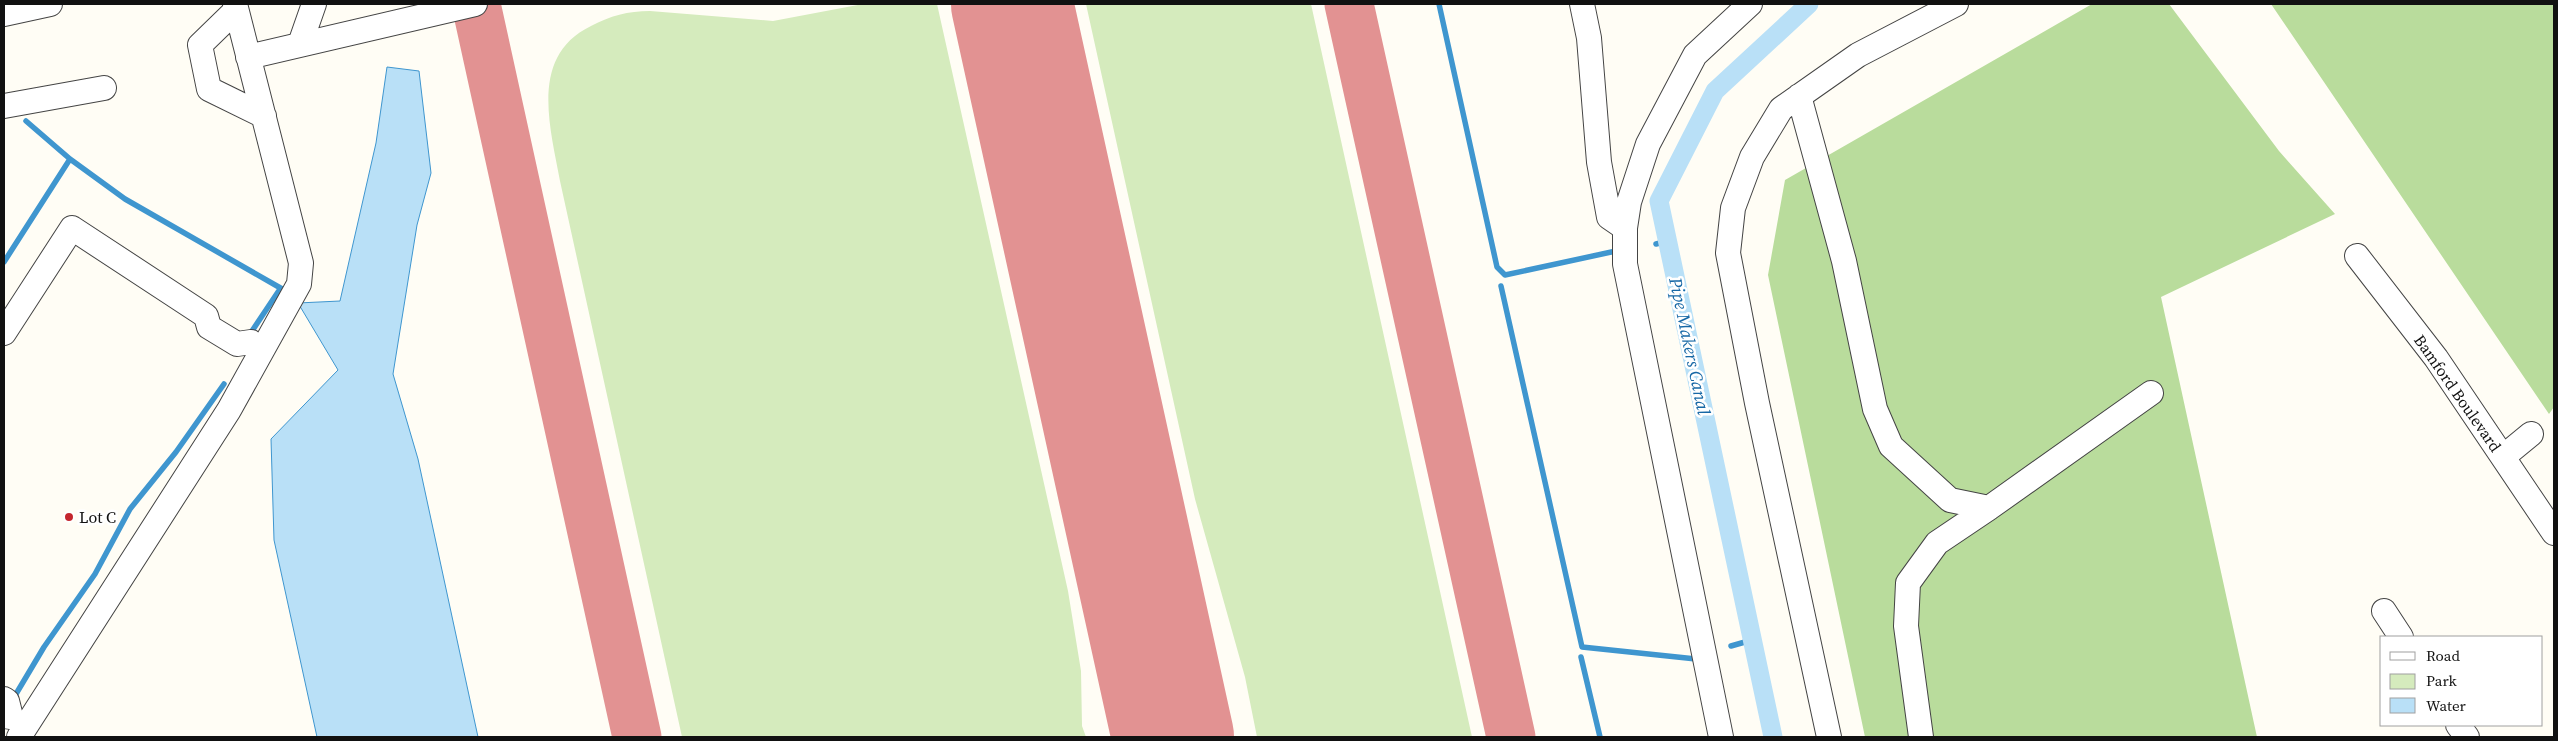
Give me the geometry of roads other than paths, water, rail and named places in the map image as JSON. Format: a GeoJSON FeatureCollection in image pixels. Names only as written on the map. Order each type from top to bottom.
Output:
{"type":"FeatureCollection","features":[{"type":"Feature","properties":{"kind":"street"},"geometry":{"type":"LineString","coordinates":[[4,14],[50,4]]}},
{"type":"Feature","properties":{"kind":"street"},"geometry":{"type":"LineString","coordinates":[[300,44],[314,4]]}},
{"type":"Feature","properties":{"kind":"street"},"geometry":{"type":"LineString","coordinates":[[248,57],[475,4]]}},
{"type":"Feature","properties":{"kind":"street"},"geometry":{"type":"LineString","coordinates":[[1582,4],[1588,38],[1599,162],[1609,217],[1625,228]]}},
{"type":"Feature","properties":{"kind":"street"},"geometry":{"type":"LineString","coordinates":[[1721,737],[1625,264],[1625,228],[1629,202],[1648,144],[1695,55],[1750,4]]}},
{"type":"Feature","properties":{"kind":"street"},"geometry":{"type":"LineString","coordinates":[[1829,737],[1761,422],[1728,253],[1733,208],[1752,157],[1781,109],[1858,55],[1956,4]]}},
{"type":"Feature","properties":{"kind":"street"},"geometry":{"type":"LineString","coordinates":[[227,18],[248,57],[246,108]]}},
{"type":"Feature","properties":{"kind":"street"},"geometry":{"type":"LineString","coordinates":[[13,719],[230,410],[256,346],[299,284],[301,263],[246,108],[227,18]]}},
{"type":"Feature","properties":{"kind":"street"},"geometry":{"type":"LineString","coordinates":[[4,106],[104,88]]}},
{"type":"Feature","properties":{"kind":"street"},"geometry":{"type":"LineString","coordinates":[[1799,96],[1844,261],[1875,409],[1891,446],[1950,500],[1989,508]]}},
{"type":"Feature","properties":{"kind":"street"},"geometry":{"type":"LineString","coordinates":[[4,333],[72,228],[206,316],[214,314],[247,330],[256,346]]}},
{"type":"Feature","properties":{"kind":"street","name":"Bamford Boulevard"},"geometry":{"type":"LineString","coordinates":[[2357,256],[2436,358],[2553,529]]}},
{"type":"Feature","properties":{"kind":"street"},"geometry":{"type":"LineString","coordinates":[[1921,737],[1906,626],[1908,583],[1937,543],[2151,394]]}},
{"type":"Feature","properties":{"kind":"street"},"geometry":{"type":"LineString","coordinates":[[2503,457],[2531,434]]}},
{"type":"Feature","properties":{"kind":"street"},"geometry":{"type":"LineString","coordinates":[[2384,611],[2400,636]]}},
{"type":"Feature","properties":{"kind":"street"},"geometry":{"type":"LineString","coordinates":[[2459,726],[2466,737]]}},
{"type":"Feature","properties":{"kind":"water"},"geometry":{"type":"Polygon","coordinates":[[[387,67],[419,71],[431,173],[417,225],[393,374],[418,459],[478,737],[317,737],[274,540],[271,439],[338,370],[298,303],[340,301],[376,143],[387,67]]]}},
{"type":"Feature","properties":{"kind":"waterway"},"geometry":{"type":"LineString","coordinates":[[1439,4],[1497,267],[1505,275],[1616,251]]}},
{"type":"Feature","properties":{"kind":"waterway","name":"Pipe Makers Canal"},"geometry":{"type":"LineString","coordinates":[[1773,737],[1659,201],[1715,91],[1809,4]]}},
{"type":"Feature","properties":{"kind":"waterway"},"geometry":{"type":"LineString","coordinates":[[26,121],[70,159],[125,199],[284,290]]}},
{"type":"Feature","properties":{"kind":"waterway"},"geometry":{"type":"LineString","coordinates":[[4,262],[70,159]]}},
{"type":"Feature","properties":{"kind":"waterway"},"geometry":{"type":"LineString","coordinates":[[1656,244],[1668,241]]}},
{"type":"Feature","properties":{"kind":"waterway"},"geometry":{"type":"LineString","coordinates":[[1501,286],[1582,647],[1696,659]]}},
{"type":"Feature","properties":{"kind":"waterway"},"geometry":{"type":"LineString","coordinates":[[248,337],[280,289]]}},
{"type":"Feature","properties":{"kind":"waterway"},"geometry":{"type":"LineString","coordinates":[[13,699],[44,647],[95,574],[130,509],[176,452],[224,384]]}},
{"type":"Feature","properties":{"kind":"waterway"},"geometry":{"type":"LineString","coordinates":[[1731,646],[1752,640]]}},
{"type":"Feature","properties":{"kind":"waterway"},"geometry":{"type":"LineString","coordinates":[[1581,657],[1600,737]]}},
{"type":"Feature","properties":{"kind":"place","name":"Lot C"},"geometry":{"type":"Point","coordinates":[69,517]}}]}
